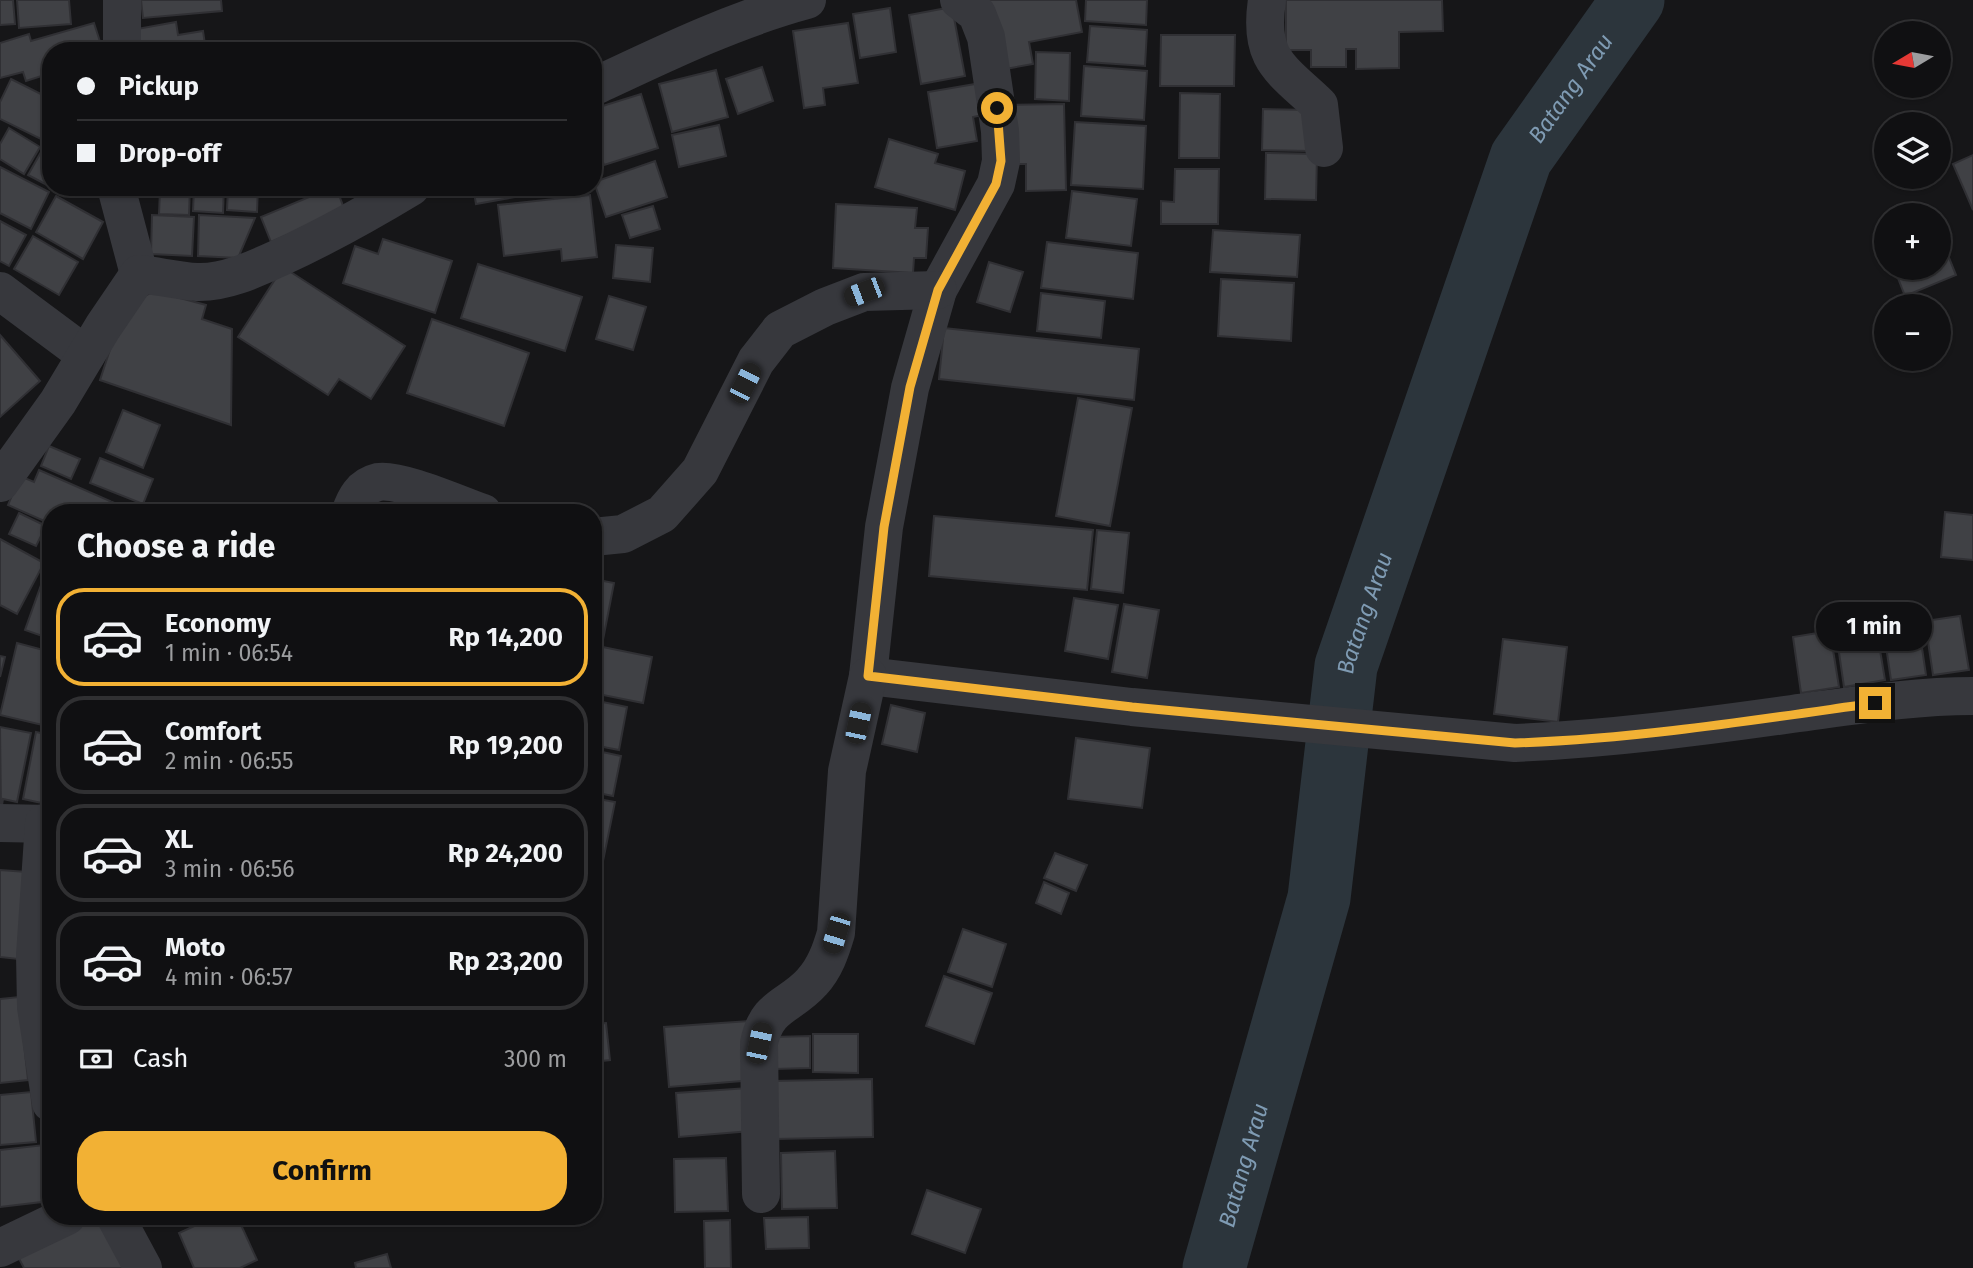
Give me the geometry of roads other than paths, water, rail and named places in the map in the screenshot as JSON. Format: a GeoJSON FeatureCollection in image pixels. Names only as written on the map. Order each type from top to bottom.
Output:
{"type":"FeatureCollection","features":[{"type":"Feature","properties":{"kind":"street"},"geometry":{"type":"LineString","coordinates":[[122,0],[122,42]]}},
{"type":"Feature","properties":{"kind":"street"},"geometry":{"type":"LineString","coordinates":[[602,83],[767,11],[807,0]]}},
{"type":"Feature","properties":{"kind":"street"},"geometry":{"type":"LineString","coordinates":[[761,1194],[759,1043],[762,1028],[775,1010],[812,983],[830,955],[836,933],[847,771],[868,676],[887,514],[910,387],[938,290],[996,184],[1001,161],[1000,131],[986,37],[977,14],[959,0]]}},
{"type":"Feature","properties":{"kind":"street"},"geometry":{"type":"LineString","coordinates":[[1267,0],[1265,31],[1268,49],[1276,65],[1319,105],[1324,148]]}},
{"type":"Feature","properties":{"kind":"street"},"geometry":{"type":"LineString","coordinates":[[0,483],[58,402],[139,274],[118,196]]}},
{"type":"Feature","properties":{"kind":"street"},"geometry":{"type":"LineString","coordinates":[[139,274],[199,282],[226,278],[306,245],[396,196]]}},
{"type":"Feature","properties":{"kind":"street"},"geometry":{"type":"LineString","coordinates":[[602,536],[623,534],[662,514],[700,471],[756,361],[780,330],[825,307],[864,292],[938,290]]}},
{"type":"Feature","properties":{"kind":"street"},"geometry":{"type":"LineString","coordinates":[[0,291],[86,355]]}},
{"type":"Feature","properties":{"kind":"street"},"geometry":{"type":"LineString","coordinates":[[353,504],[356,495],[376,482],[396,482],[458,504]]}},
{"type":"Feature","properties":{"kind":"street"},"geometry":{"type":"LineString","coordinates":[[868,676],[1132,707],[1515,743],[1654,733],[1902,699],[1973,696]]}},
{"type":"Feature","properties":{"kind":"street"},"geometry":{"type":"LineString","coordinates":[[0,823],[42,823]]}},
{"type":"Feature","properties":{"kind":"street"},"geometry":{"type":"LineString","coordinates":[[42,878],[35,955],[36,1007],[42,1045]]}},
{"type":"Feature","properties":{"kind":"street"},"geometry":{"type":"LineString","coordinates":[[0,1248],[48,1225]]}},
{"type":"Feature","properties":{"kind":"street"},"geometry":{"type":"LineString","coordinates":[[120,1225],[143,1268]]}},
{"type":"Feature","properties":{"kind":"waterway","name":"Batang Arau"},"geometry":{"type":"LineString","coordinates":[[1214,1268],[1319,898],[1346,666],[1521,158],[1633,0]]}}]}
